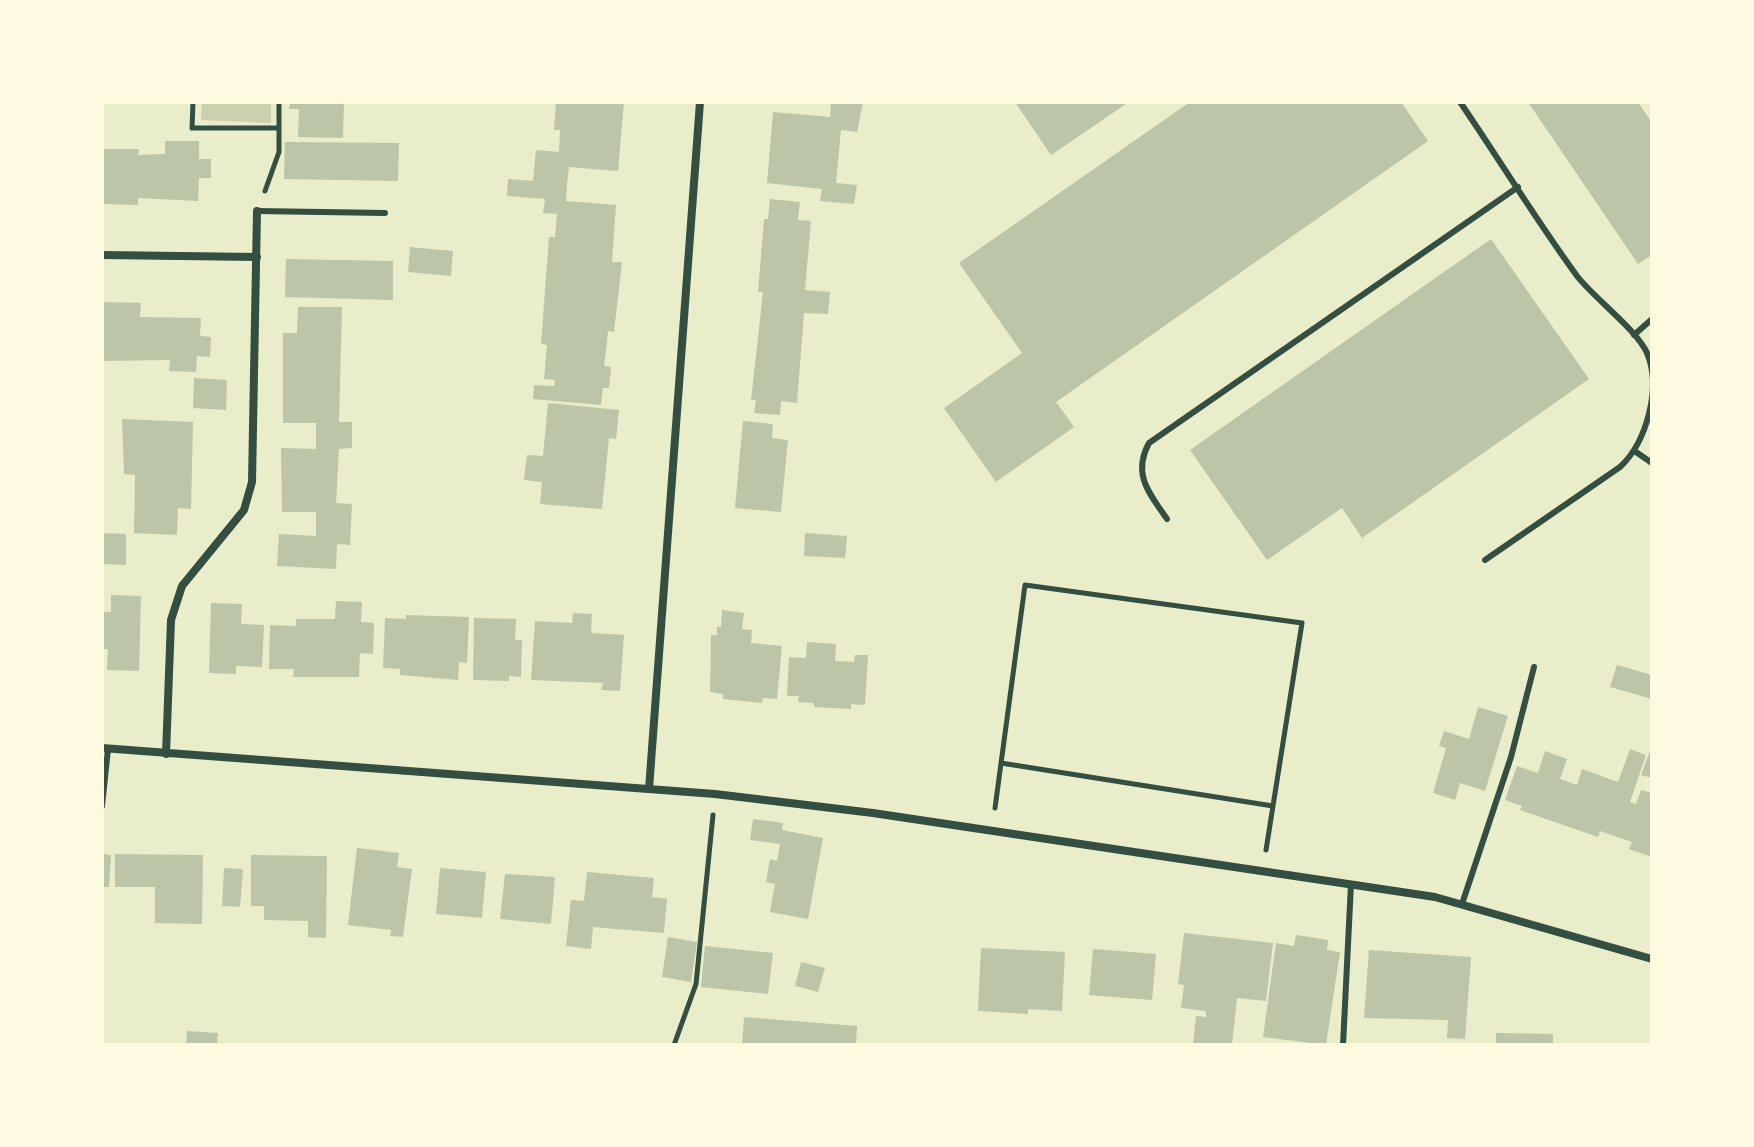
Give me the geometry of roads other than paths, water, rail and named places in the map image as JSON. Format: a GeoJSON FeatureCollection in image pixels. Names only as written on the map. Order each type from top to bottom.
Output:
{"type":"FeatureCollection","features":[{"type":"Feature","properties":{"kind":"street"},"geometry":{"type":"LineString","coordinates":[[649,789],[700,102]]}},
{"type":"Feature","properties":{"kind":"street"},"geometry":{"type":"LineString","coordinates":[[166,754],[171,620],[182,586],[244,510],[252,482],[257,211]]}},
{"type":"Feature","properties":{"kind":"street"},"geometry":{"type":"LineString","coordinates":[[102,255],[257,257]]}},
{"type":"Feature","properties":{"kind":"street"},"geometry":{"type":"LineString","coordinates":[[105,748],[715,794],[992,831],[1351,884],[1462,904],[1652,959]]}},
{"type":"Feature","properties":{"kind":"lane"},"geometry":{"type":"LineString","coordinates":[[1460,102],[1576,274],[1647,353],[1651,373],[1650,401],[1636,452],[1620,467],[1485,560]]}},
{"type":"Feature","properties":{"kind":"lane"},"geometry":{"type":"LineString","coordinates":[[1167,519],[1141,477],[1142,455],[1149,443],[1518,187]]}},
{"type":"Feature","properties":{"kind":"lane"},"geometry":{"type":"LineString","coordinates":[[257,211],[385,213]]}},
{"type":"Feature","properties":{"kind":"lane"},"geometry":{"type":"LineString","coordinates":[[1634,335],[1652,319]]}},
{"type":"Feature","properties":{"kind":"lane"},"geometry":{"type":"LineString","coordinates":[[1636,452],[1652,463]]}},
{"type":"Feature","properties":{"kind":"lane"},"geometry":{"type":"LineString","coordinates":[[1462,904],[1511,757],[1534,667]]}},
{"type":"Feature","properties":{"kind":"lane"},"geometry":{"type":"LineString","coordinates":[[102,806],[105,748]]}},
{"type":"Feature","properties":{"kind":"lane"},"geometry":{"type":"LineString","coordinates":[[1343,1045],[1351,884]]}}]}
